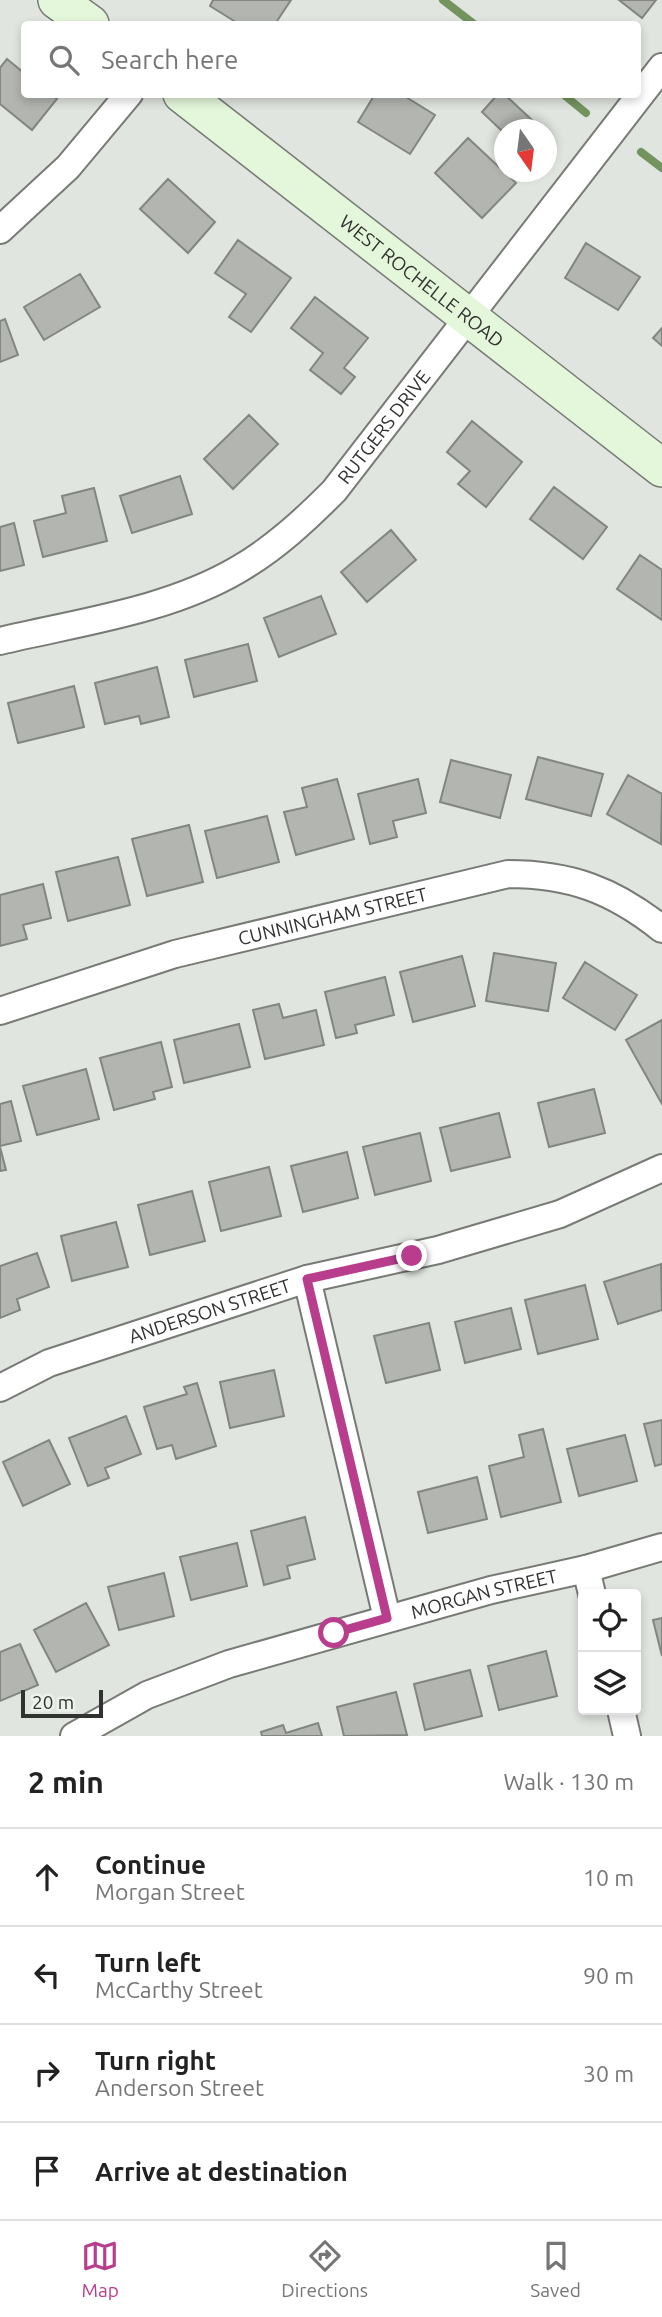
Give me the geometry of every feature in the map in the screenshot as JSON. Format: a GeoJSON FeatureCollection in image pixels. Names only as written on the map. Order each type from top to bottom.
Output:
{"type":"FeatureCollection","features":[{"type":"Feature","properties":{"kind":"street"},"geometry":{"type":"LineString","coordinates":[[57,0],[86,21]]}},
{"type":"Feature","properties":{"kind":"street","name":"RUTGERS DRIVE"},"geometry":{"type":"LineString","coordinates":[[641,94],[662,67]]}},
{"type":"Feature","properties":{"kind":"street"},"geometry":{"type":"LineString","coordinates":[[0,230],[68,167],[126,98]]}},
{"type":"Feature","properties":{"kind":"street","name":"WEST ROCHELLE ROAD"},"geometry":{"type":"LineString","coordinates":[[187,98],[662,468]]}},
{"type":"Feature","properties":{"kind":"street","name":"RUTGERS DRIVE"},"geometry":{"type":"LineString","coordinates":[[0,641],[150,604],[199,589],[263,553],[298,527],[334,491],[638,98]]}},
{"type":"Feature","properties":{"kind":"street","name":"CUNNINGHAM STREET"},"geometry":{"type":"LineString","coordinates":[[0,1012],[175,954],[508,874],[546,874],[588,884],[632,905],[662,929]]}},
{"type":"Feature","properties":{"kind":"street","name":"ANDERSON STREET"},"geometry":{"type":"LineString","coordinates":[[0,1388],[49,1363],[307,1279],[438,1250],[561,1214],[662,1168]]}},
{"type":"Feature","properties":{"kind":"street"},"geometry":{"type":"LineString","coordinates":[[307,1279],[387,1618]]}},
{"type":"Feature","properties":{"kind":"street","name":"MORGAN STREET"},"geometry":{"type":"LineString","coordinates":[[74,1736],[147,1695],[217,1668],[491,1590],[589,1582],[662,1547]]}},
{"type":"Feature","properties":{"kind":"street"},"geometry":{"type":"LineString","coordinates":[[622,1715],[627,1736]]}},
{"type":"Feature","properties":{"kind":"building"},"geometry":{"type":"Polygon","coordinates":[[[213,0],[291,0],[277,21],[234,21],[210,6],[213,0]]]}},
{"type":"Feature","properties":{"kind":"building"},"geometry":{"type":"Polygon","coordinates":[[[619,0],[656,0],[642,18],[619,0]]]}},
{"type":"Feature","properties":{"kind":"building"},"geometry":{"type":"Polygon","coordinates":[[[7,59],[21,71],[21,98],[57,99],[32,130],[0,104],[0,68],[7,59]]]}},
{"type":"Feature","properties":{"kind":"building"},"geometry":{"type":"Polygon","coordinates":[[[373,98],[407,98],[435,115],[410,154],[358,122],[373,98]]]}},
{"type":"Feature","properties":{"kind":"building"},"geometry":{"type":"Polygon","coordinates":[[[494,98],[508,98],[531,119],[494,119],[494,123],[482,112],[494,98]]]}},
{"type":"Feature","properties":{"kind":"building"},"geometry":{"type":"Polygon","coordinates":[[[468,138],[494,162],[494,182],[516,183],[482,218],[435,173],[468,138]]]}},
{"type":"Feature","properties":{"kind":"building"},"geometry":{"type":"Polygon","coordinates":[[[168,179],[215,222],[188,253],[140,209],[168,179]]]}},
{"type":"Feature","properties":{"kind":"building"},"geometry":{"type":"Polygon","coordinates":[[[238,240],[291,278],[251,332],[229,317],[246,294],[215,273],[238,240]]]}},
{"type":"Feature","properties":{"kind":"building"},"geometry":{"type":"Polygon","coordinates":[[[586,243],[640,277],[618,310],[565,278],[586,243]]]}},
{"type":"Feature","properties":{"kind":"building"},"geometry":{"type":"Polygon","coordinates":[[[80,274],[100,307],[44,340],[24,307],[80,274]]]}},
{"type":"Feature","properties":{"kind":"building"},"geometry":{"type":"Polygon","coordinates":[[[315,297],[368,338],[344,368],[355,377],[341,394],[310,370],[323,353],[291,328],[315,297]]]}},
{"type":"Feature","properties":{"kind":"building"},"geometry":{"type":"Polygon","coordinates":[[[5,319],[18,355],[0,362],[0,321],[5,319]]]}},
{"type":"Feature","properties":{"kind":"building"},"geometry":{"type":"Polygon","coordinates":[[[662,328],[662,346],[653,338],[662,328]]]}},
{"type":"Feature","properties":{"kind":"building"},"geometry":{"type":"Polygon","coordinates":[[[249,415],[278,444],[233,489],[204,459],[249,415]]]}},
{"type":"Feature","properties":{"kind":"building"},"geometry":{"type":"Polygon","coordinates":[[[472,421],[522,462],[486,507],[458,484],[470,471],[447,452],[472,421]]]}},
{"type":"Feature","properties":{"kind":"building"},"geometry":{"type":"Polygon","coordinates":[[[180,476],[192,514],[132,533],[120,496],[180,476]]]}},
{"type":"Feature","properties":{"kind":"building"},"geometry":{"type":"Polygon","coordinates":[[[554,487],[607,527],[583,559],[530,519],[554,487]]]}},
{"type":"Feature","properties":{"kind":"building"},"geometry":{"type":"Polygon","coordinates":[[[94,488],[107,541],[43,557],[34,521],[66,513],[62,496],[94,488]]]}},
{"type":"Feature","properties":{"kind":"building"},"geometry":{"type":"Polygon","coordinates":[[[14,523],[24,565],[0,571],[0,527],[14,523]]]}},
{"type":"Feature","properties":{"kind":"building"},"geometry":{"type":"Polygon","coordinates":[[[391,530],[416,560],[367,602],[341,572],[391,530]]]}},
{"type":"Feature","properties":{"kind":"building"},"geometry":{"type":"Polygon","coordinates":[[[640,555],[662,570],[662,620],[617,589],[640,555]]]}},
{"type":"Feature","properties":{"kind":"building"},"geometry":{"type":"Polygon","coordinates":[[[321,596],[336,634],[279,657],[264,618],[321,596]]]}},
{"type":"Feature","properties":{"kind":"building"},"geometry":{"type":"Polygon","coordinates":[[[248,644],[257,681],[194,697],[185,660],[248,644]]]}},
{"type":"Feature","properties":{"kind":"building"},"geometry":{"type":"Polygon","coordinates":[[[157,667],[169,717],[141,724],[139,716],[105,724],[95,683],[157,667]]]}},
{"type":"Feature","properties":{"kind":"building"},"geometry":{"type":"Polygon","coordinates":[[[74,686],[84,727],[18,743],[8,703],[74,686]]]}},
{"type":"Feature","properties":{"kind":"building"},"geometry":{"type":"Polygon","coordinates":[[[538,757],[603,774],[591,816],[526,799],[538,757]]]}},
{"type":"Feature","properties":{"kind":"building"},"geometry":{"type":"Polygon","coordinates":[[[451,760],[511,775],[500,818],[440,802],[451,760]]]}},
{"type":"Feature","properties":{"kind":"building"},"geometry":{"type":"Polygon","coordinates":[[[628,775],[662,794],[661,844],[607,814],[628,775]]]}},
{"type":"Feature","properties":{"kind":"building"},"geometry":{"type":"Polygon","coordinates":[[[337,779],[354,839],[296,855],[284,812],[307,807],[302,788],[337,779]]]}},
{"type":"Feature","properties":{"kind":"building"},"geometry":{"type":"Polygon","coordinates":[[[418,779],[426,813],[393,821],[397,837],[370,844],[358,794],[418,779]]]}},
{"type":"Feature","properties":{"kind":"building"},"geometry":{"type":"Polygon","coordinates":[[[267,816],[279,862],[217,878],[205,831],[267,816]]]}},
{"type":"Feature","properties":{"kind":"building"},"geometry":{"type":"Polygon","coordinates":[[[189,825],[203,882],[147,896],[132,839],[189,825]]]}},
{"type":"Feature","properties":{"kind":"building"},"geometry":{"type":"Polygon","coordinates":[[[118,857],[130,905],[68,921],[56,872],[118,857]]]}},
{"type":"Feature","properties":{"kind":"building"},"geometry":{"type":"Polygon","coordinates":[[[43,884],[51,918],[23,925],[27,939],[0,946],[0,895],[43,884]]]}},
{"type":"Feature","properties":{"kind":"building"},"geometry":{"type":"Polygon","coordinates":[[[494,953],[556,963],[548,1011],[486,1001],[494,953]]]}},
{"type":"Feature","properties":{"kind":"building"},"geometry":{"type":"Polygon","coordinates":[[[462,956],[475,1006],[413,1022],[400,972],[462,956]]]}},
{"type":"Feature","properties":{"kind":"building"},"geometry":{"type":"Polygon","coordinates":[[[585,962],[637,995],[615,1030],[563,998],[585,962]]]}},
{"type":"Feature","properties":{"kind":"building"},"geometry":{"type":"Polygon","coordinates":[[[385,977],[394,1015],[355,1025],[357,1033],[336,1038],[325,992],[385,977]]]}},
{"type":"Feature","properties":{"kind":"building"},"geometry":{"type":"Polygon","coordinates":[[[279,1004],[283,1018],[316,1010],[324,1045],[265,1059],[253,1010],[279,1004]]]}},
{"type":"Feature","properties":{"kind":"building"},"geometry":{"type":"Polygon","coordinates":[[[662,1020],[662,1104],[626,1040],[662,1020]]]}},
{"type":"Feature","properties":{"kind":"building"},"geometry":{"type":"Polygon","coordinates":[[[239,1024],[250,1067],[184,1083],[174,1040],[239,1024]]]}},
{"type":"Feature","properties":{"kind":"building"},"geometry":{"type":"Polygon","coordinates":[[[161,1042],[172,1087],[153,1092],[155,1099],[114,1110],[100,1058],[161,1042]]]}},
{"type":"Feature","properties":{"kind":"building"},"geometry":{"type":"Polygon","coordinates":[[[86,1069],[99,1119],[37,1135],[23,1086],[86,1069]]]}},
{"type":"Feature","properties":{"kind":"building"},"geometry":{"type":"Polygon","coordinates":[[[594,1089],[605,1133],[549,1147],[538,1103],[594,1089]]]}},
{"type":"Feature","properties":{"kind":"building"},"geometry":{"type":"Polygon","coordinates":[[[11,1101],[21,1141],[0,1146],[0,1104],[11,1101]]]}},
{"type":"Feature","properties":{"kind":"building"},"geometry":{"type":"Polygon","coordinates":[[[499,1113],[510,1157],[451,1171],[440,1128],[499,1113]]]}},
{"type":"Feature","properties":{"kind":"building"},"geometry":{"type":"Polygon","coordinates":[[[420,1133],[431,1181],[375,1195],[363,1147],[420,1133]]]}},
{"type":"Feature","properties":{"kind":"building"},"geometry":{"type":"Polygon","coordinates":[[[0,1147],[6,1170],[0,1171],[0,1147]]]}},
{"type":"Feature","properties":{"kind":"building"},"geometry":{"type":"Polygon","coordinates":[[[347,1152],[358,1198],[303,1212],[291,1166],[347,1152]]]}},
{"type":"Feature","properties":{"kind":"building"},"geometry":{"type":"Polygon","coordinates":[[[269,1167],[281,1216],[221,1231],[209,1182],[269,1167]]]}},
{"type":"Feature","properties":{"kind":"building"},"geometry":{"type":"Polygon","coordinates":[[[192,1191],[205,1241],[150,1255],[138,1205],[192,1191]]]}},
{"type":"Feature","properties":{"kind":"building"},"geometry":{"type":"Polygon","coordinates":[[[116,1222],[128,1267],[72,1281],[61,1236],[116,1222]]]}},
{"type":"Feature","properties":{"kind":"building"},"geometry":{"type":"Polygon","coordinates":[[[37,1253],[49,1287],[17,1299],[20,1310],[0,1318],[0,1266],[37,1253]]]}},
{"type":"Feature","properties":{"kind":"building"},"geometry":{"type":"Polygon","coordinates":[[[661,1264],[662,1310],[618,1324],[604,1282],[661,1264]]]}},
{"type":"Feature","properties":{"kind":"building"},"geometry":{"type":"Polygon","coordinates":[[[585,1285],[598,1339],[538,1354],[525,1300],[585,1285]]]}},
{"type":"Feature","properties":{"kind":"building"},"geometry":{"type":"Polygon","coordinates":[[[511,1308],[521,1349],[465,1363],[455,1322],[511,1308]]]}},
{"type":"Feature","properties":{"kind":"building"},"geometry":{"type":"Polygon","coordinates":[[[429,1323],[440,1370],[386,1383],[374,1336],[429,1323]]]}},
{"type":"Feature","properties":{"kind":"building"},"geometry":{"type":"Polygon","coordinates":[[[274,1370],[284,1416],[230,1428],[220,1382],[274,1370]]]}},
{"type":"Feature","properties":{"kind":"building"},"geometry":{"type":"Polygon","coordinates":[[[197,1383],[216,1446],[176,1459],[172,1445],[157,1449],[144,1407],[187,1394],[184,1387],[197,1383]]]}},
{"type":"Feature","properties":{"kind":"building"},"geometry":{"type":"Polygon","coordinates":[[[126,1416],[141,1454],[105,1468],[109,1478],[88,1486],[69,1438],[126,1416]]]}},
{"type":"Feature","properties":{"kind":"building"},"geometry":{"type":"Polygon","coordinates":[[[662,1420],[662,1464],[655,1466],[644,1424],[662,1420]]]}},
{"type":"Feature","properties":{"kind":"building"},"geometry":{"type":"Polygon","coordinates":[[[543,1429],[561,1502],[501,1517],[489,1466],[524,1457],[519,1435],[543,1429]]]}},
{"type":"Feature","properties":{"kind":"building"},"geometry":{"type":"Polygon","coordinates":[[[625,1435],[637,1481],[579,1496],[567,1449],[625,1435]]]}},
{"type":"Feature","properties":{"kind":"building"},"geometry":{"type":"Polygon","coordinates":[[[49,1440],[70,1484],[23,1506],[3,1462],[49,1440]]]}},
{"type":"Feature","properties":{"kind":"building"},"geometry":{"type":"Polygon","coordinates":[[[477,1477],[487,1519],[428,1533],[418,1492],[477,1477]]]}},
{"type":"Feature","properties":{"kind":"building"},"geometry":{"type":"Polygon","coordinates":[[[305,1517],[315,1559],[287,1566],[290,1578],[264,1585],[251,1531],[305,1517]]]}},
{"type":"Feature","properties":{"kind":"building"},"geometry":{"type":"Polygon","coordinates":[[[237,1543],[247,1586],[191,1600],[180,1557],[237,1543]]]}},
{"type":"Feature","properties":{"kind":"building"},"geometry":{"type":"Polygon","coordinates":[[[164,1573],[174,1616],[119,1630],[108,1587],[164,1573]]]}},
{"type":"Feature","properties":{"kind":"building"},"geometry":{"type":"Polygon","coordinates":[[[86,1603],[109,1645],[56,1672],[34,1630],[86,1603]]]}},
{"type":"Feature","properties":{"kind":"building"},"geometry":{"type":"Polygon","coordinates":[[[662,1618],[662,1656],[653,1620],[662,1618]]]}},
{"type":"Feature","properties":{"kind":"building"},"geometry":{"type":"Polygon","coordinates":[[[20,1644],[38,1685],[0,1701],[0,1652],[20,1644]]]}},
{"type":"Feature","properties":{"kind":"building"},"geometry":{"type":"Polygon","coordinates":[[[546,1651],[557,1696],[499,1710],[488,1666],[546,1651]]]}},
{"type":"Feature","properties":{"kind":"building"},"geometry":{"type":"Polygon","coordinates":[[[470,1670],[482,1716],[425,1730],[414,1684],[470,1670]]]}},
{"type":"Feature","properties":{"kind":"building"},"geometry":{"type":"Polygon","coordinates":[[[396,1692],[407,1735],[344,1736],[337,1707],[396,1692]]]}},
{"type":"Feature","properties":{"kind":"building"},"geometry":{"type":"Polygon","coordinates":[[[318,1723],[322,1736],[262,1736],[261,1732],[283,1725],[286,1733],[318,1723]]]}},
{"type":"Feature","properties":{"kind":"waterway"},"geometry":{"type":"LineString","coordinates":[[443,0],[470,21]]}},
{"type":"Feature","properties":{"kind":"waterway"},"geometry":{"type":"LineString","coordinates":[[568,98],[586,113]]}},
{"type":"Feature","properties":{"kind":"waterway"},"geometry":{"type":"LineString","coordinates":[[641,152],[662,168]]}},
{"type":"Feature","properties":{"kind":"route"},"geometry":{"type":"LineString","coordinates":[[334,1633],[387,1618],[307,1279],[412,1256]]}}]}
